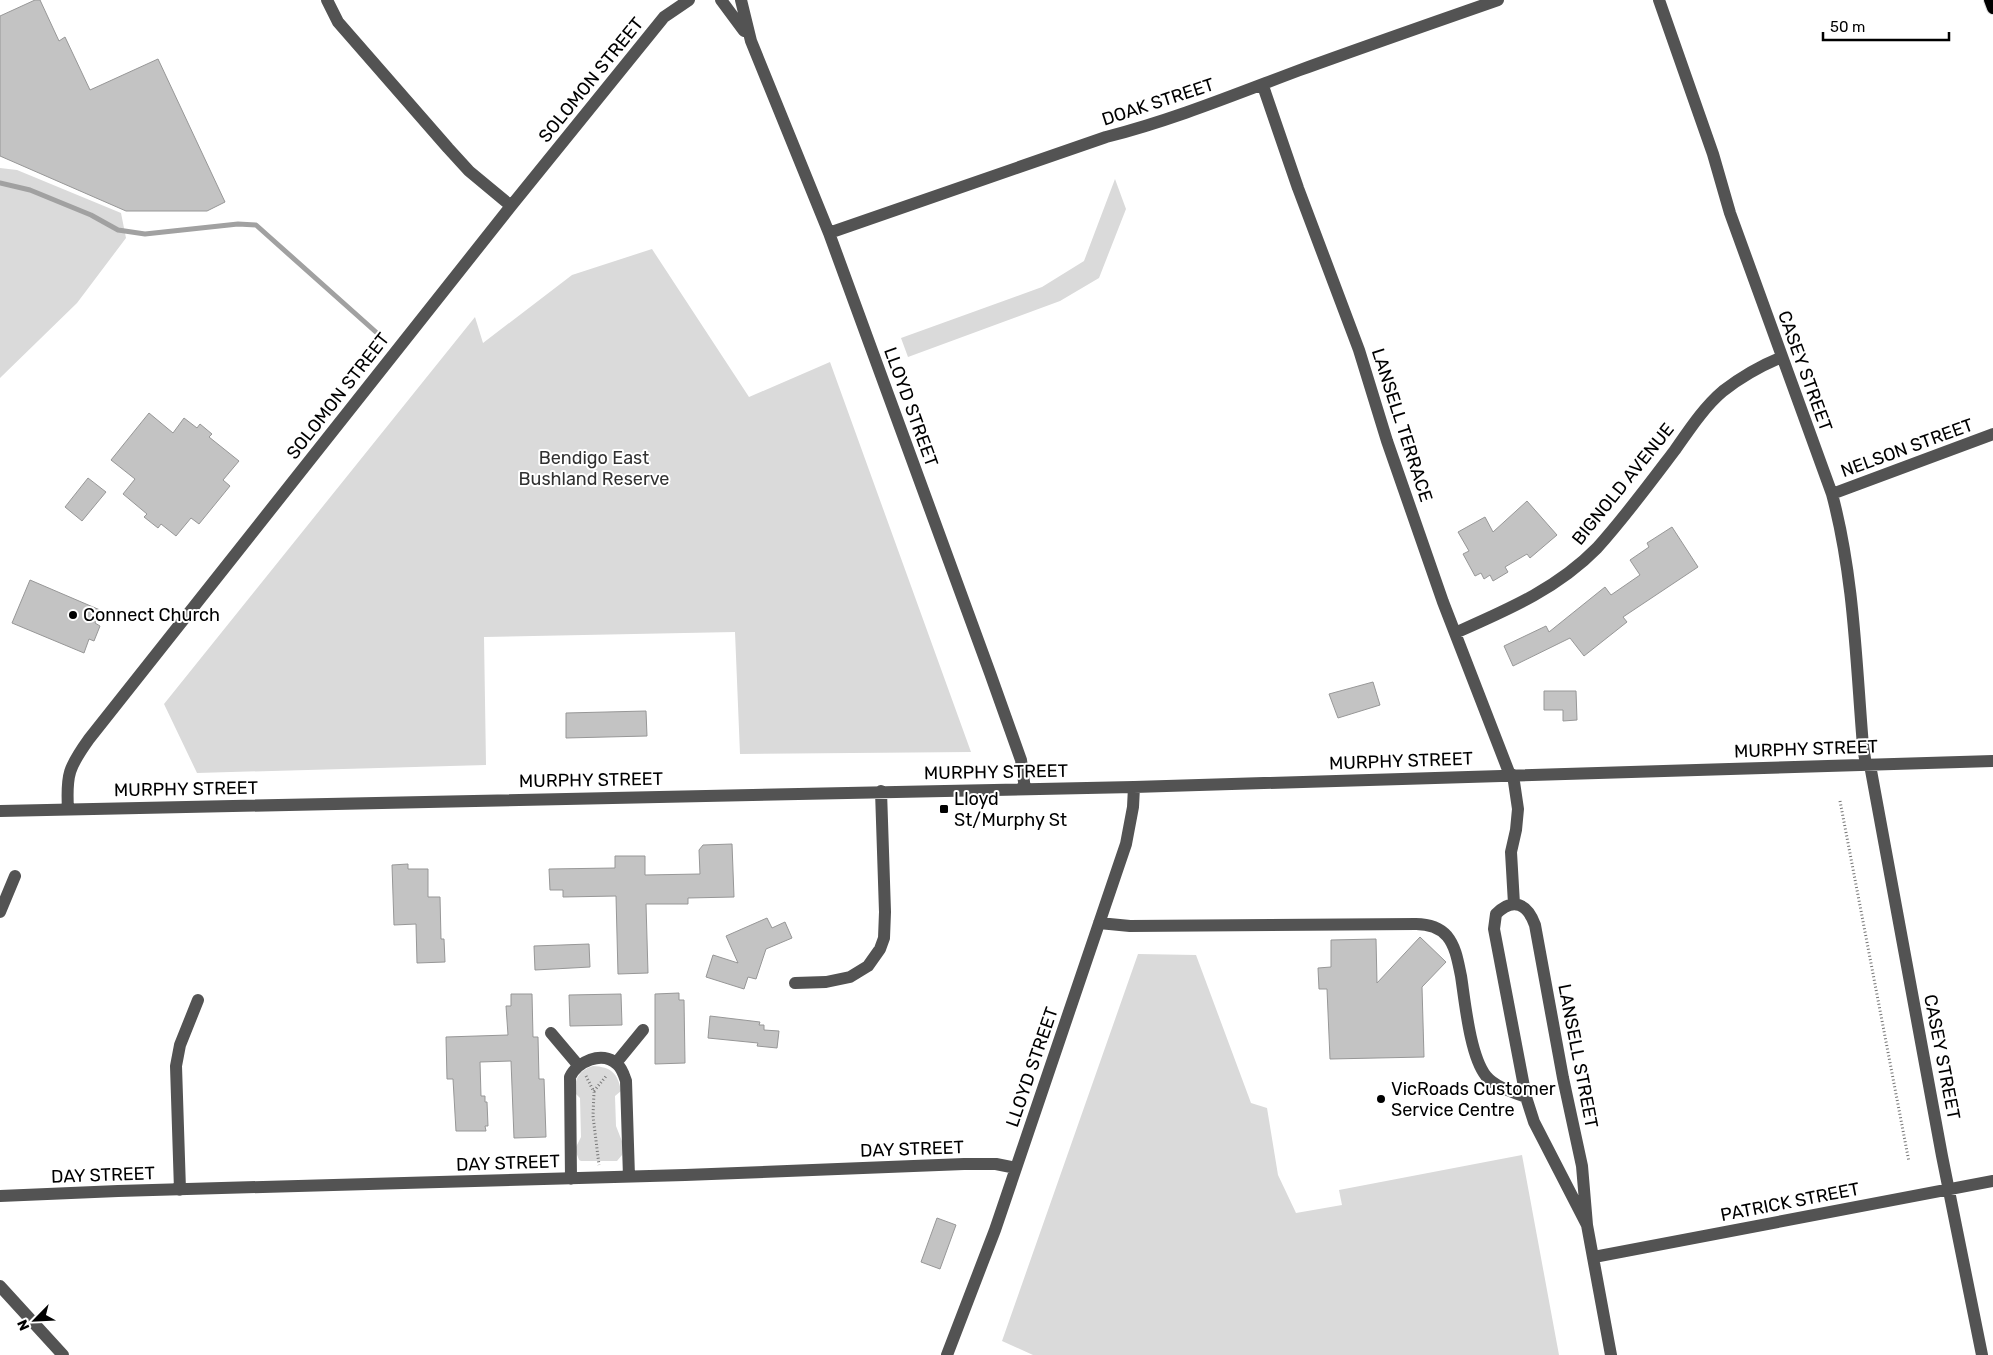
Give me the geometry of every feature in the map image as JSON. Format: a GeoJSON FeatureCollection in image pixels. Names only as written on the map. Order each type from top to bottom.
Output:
{"type":"FeatureCollection","features":[{"type":"Feature","properties":{"kind":"main road"},"geometry":{"type":"LineString","coordinates":[[1990,0],[1993,8]]}},
{"type":"Feature","properties":{"kind":"street"},"geometry":{"type":"LineString","coordinates":[[327,0],[338,22],[448,148],[469,170],[511,206]]}},
{"type":"Feature","properties":{"kind":"street","name":"SOLOMON STREET"},"geometry":{"type":"LineString","coordinates":[[664,18],[672,0]]}},
{"type":"Feature","properties":{"kind":"street","name":"SOLOMON STREET"},"geometry":{"type":"LineString","coordinates":[[68,809],[68,774],[74,761],[89,739],[511,206],[664,18],[689,0]]}},
{"type":"Feature","properties":{"kind":"street","name":"LLOYD STREET"},"geometry":{"type":"LineString","coordinates":[[722,0],[740,22],[751,41]]}},
{"type":"Feature","properties":{"kind":"street","name":"LLOYD STREET"},"geometry":{"type":"LineString","coordinates":[[741,0],[751,41],[828,233],[1018,750],[1024,770],[1025,789]]}},
{"type":"Feature","properties":{"kind":"street","name":"DOAK STREET"},"geometry":{"type":"LineString","coordinates":[[828,233],[1106,137],[1263,86],[1299,70],[1498,0]]}},
{"type":"Feature","properties":{"kind":"street","name":"CASEY STREET"},"geometry":{"type":"LineString","coordinates":[[1659,0],[1713,154],[1730,213],[1832,494],[1844,540],[1850,587],[1863,746],[1982,1355]]}},
{"type":"Feature","properties":{"kind":"street","name":"LANSELL TERRACE"},"geometry":{"type":"LineString","coordinates":[[1263,86],[1298,188],[1358,350],[1387,441],[1455,633],[1511,775]]}},
{"type":"Feature","properties":{"kind":"street","name":"BIGNOLD AVENUE"},"geometry":{"type":"LineString","coordinates":[[1455,633],[1540,593],[1578,566],[1597,547],[1633,504],[1701,414],[1722,392],[1746,374],[1782,357]]}},
{"type":"Feature","properties":{"kind":"street","name":"NELSON STREET"},"geometry":{"type":"LineString","coordinates":[[1832,494],[1993,434]]}},
{"type":"Feature","properties":{"kind":"street","name":"MURPHY STREET"},"geometry":{"type":"LineString","coordinates":[[0,810],[1134,787],[1993,761]]}},
{"type":"Feature","properties":{"kind":"street"},"geometry":{"type":"LineString","coordinates":[[1511,775],[1518,809],[1511,852],[1514,904]]}},
{"type":"Feature","properties":{"kind":"street","name":"LLOYD STREET"},"geometry":{"type":"LineString","coordinates":[[947,1355],[974,1289],[1126,844],[1133,806],[1134,787]]}},
{"type":"Feature","properties":{"kind":"street"},"geometry":{"type":"LineString","coordinates":[[795,983],[826,982],[850,977],[868,966],[880,949],[884,938],[885,912],[881,791]]}},
{"type":"Feature","properties":{"kind":"street"},"geometry":{"type":"LineString","coordinates":[[0,912],[15,876]]}},
{"type":"Feature","properties":{"kind":"street","name":"LANSELL STREET"},"geometry":{"type":"LineString","coordinates":[[1587,1225],[1534,1122],[1526,1097],[1494,929],[1496,914],[1501,909],[1514,904],[1528,910],[1535,925],[1562,1078],[1582,1166],[1587,1225],[1611,1355]]}},
{"type":"Feature","properties":{"kind":"street"},"geometry":{"type":"LineString","coordinates":[[1099,923],[1130,926],[1416,924],[1432,926],[1446,936],[1455,952],[1475,1053],[1481,1070],[1496,1084],[1526,1097]]}},
{"type":"Feature","properties":{"kind":"street"},"geometry":{"type":"LineString","coordinates":[[180,1190],[176,1066],[180,1044],[198,1000]]}},
{"type":"Feature","properties":{"kind":"street"},"geometry":{"type":"LineString","coordinates":[[616,1063],[643,1030]]}},
{"type":"Feature","properties":{"kind":"street"},"geometry":{"type":"LineString","coordinates":[[550,1033],[578,1065]]}},
{"type":"Feature","properties":{"kind":"street"},"geometry":{"type":"LineString","coordinates":[[570,1179],[569,1082],[572,1073],[578,1065],[594,1059],[608,1060],[616,1063],[624,1075],[629,1177]]}},
{"type":"Feature","properties":{"kind":"street","name":"DAY STREET"},"geometry":{"type":"LineString","coordinates":[[0,1196],[570,1179],[964,1164],[996,1164],[1016,1168]]}},
{"type":"Feature","properties":{"kind":"street","name":"PATRICK STREET"},"geometry":{"type":"LineString","coordinates":[[1594,1257],[1993,1181]]}},
{"type":"Feature","properties":{"kind":"street"},"geometry":{"type":"LineString","coordinates":[[0,1286],[63,1355]]}},
{"type":"Feature","properties":{"kind":"path"},"geometry":{"type":"LineString","coordinates":[[1840,801],[1909,1162]]}},
{"type":"Feature","properties":{"kind":"path"},"geometry":{"type":"LineString","coordinates":[[594,1092],[616,1063]]}},
{"type":"Feature","properties":{"kind":"path"},"geometry":{"type":"LineString","coordinates":[[578,1065],[594,1092],[592,1116],[600,1178]]}},
{"type":"Feature","properties":{"kind":"green space"},"geometry":{"type":"Polygon","coordinates":[[[0,168],[17,170],[121,213],[126,238],[77,303],[0,378],[0,168]]]}},
{"type":"Feature","properties":{"kind":"green space"},"geometry":{"type":"Polygon","coordinates":[[[1115,179],[1126,209],[1099,278],[1060,301],[908,357],[901,338],[1042,287],[1084,261],[1115,179]]]}},
{"type":"Feature","properties":{"kind":"green space","name":"Bendigo East Bushland Reserve"},"geometry":{"type":"Polygon","coordinates":[[[652,249],[749,397],[830,362],[971,752],[740,754],[735,632],[484,637],[486,765],[197,773],[164,704],[475,317],[483,343],[572,275],[652,249]]]}},
{"type":"Feature","properties":{"kind":"green space"},"geometry":{"type":"Polygon","coordinates":[[[1138,954],[1196,955],[1251,1103],[1267,1108],[1278,1175],[1296,1213],[1342,1205],[1339,1190],[1522,1155],[1559,1355],[1033,1355],[1002,1341],[1138,954]]]}},
{"type":"Feature","properties":{"kind":"green space"},"geometry":{"type":"Polygon","coordinates":[[[593,1066],[605,1068],[613,1072],[620,1085],[621,1091],[615,1096],[616,1126],[623,1144],[622,1155],[617,1161],[581,1161],[575,1149],[581,1137],[580,1098],[574,1092],[575,1083],[584,1070],[593,1066]]]}},
{"type":"Feature","properties":{"kind":"building"},"geometry":{"type":"Polygon","coordinates":[[[35,0],[40,0],[59,41],[65,37],[90,90],[158,59],[225,202],[207,211],[126,211],[0,156],[0,16],[35,0]]]}},
{"type":"Feature","properties":{"kind":"building"},"geometry":{"type":"Polygon","coordinates":[[[149,413],[173,433],[184,418],[197,428],[200,424],[212,434],[209,437],[239,461],[223,480],[230,486],[199,524],[191,518],[176,536],[161,524],[158,528],[144,517],[147,514],[123,494],[135,479],[111,460],[149,413]]]}},
{"type":"Feature","properties":{"kind":"building"},"geometry":{"type":"Polygon","coordinates":[[[88,478],[106,492],[82,521],[65,507],[88,478]]]}},
{"type":"Feature","properties":{"kind":"building"},"geometry":{"type":"Polygon","coordinates":[[[1527,501],[1557,535],[1530,558],[1527,554],[1505,567],[1508,572],[1493,581],[1490,575],[1484,579],[1481,573],[1475,576],[1463,554],[1469,551],[1458,532],[1485,517],[1493,532],[1527,501]]]}},
{"type":"Feature","properties":{"kind":"building"},"geometry":{"type":"Polygon","coordinates":[[[1672,527],[1698,567],[1623,617],[1627,622],[1584,656],[1570,638],[1513,666],[1504,646],[1546,626],[1549,632],[1605,587],[1611,595],[1640,575],[1630,560],[1649,547],[1647,543],[1672,527]]]}},
{"type":"Feature","properties":{"kind":"building"},"geometry":{"type":"Polygon","coordinates":[[[30,580],[100,610],[95,623],[100,626],[94,641],[89,639],[84,653],[12,623],[30,580]]]}},
{"type":"Feature","properties":{"kind":"building"},"geometry":{"type":"Polygon","coordinates":[[[1373,682],[1380,705],[1338,718],[1329,694],[1373,682]]]}},
{"type":"Feature","properties":{"kind":"building"},"geometry":{"type":"Polygon","coordinates":[[[1544,691],[1576,691],[1577,720],[1563,721],[1563,710],[1544,710],[1544,691]]]}},
{"type":"Feature","properties":{"kind":"building"},"geometry":{"type":"Polygon","coordinates":[[[646,711],[647,736],[566,738],[566,713],[646,711]]]}},
{"type":"Feature","properties":{"kind":"building"},"geometry":{"type":"Polygon","coordinates":[[[732,844],[734,897],[688,898],[688,904],[646,904],[648,973],[618,974],[616,896],[563,897],[563,890],[550,890],[549,869],[615,868],[615,856],[645,856],[645,875],[700,874],[699,850],[703,845],[732,844]]]}},
{"type":"Feature","properties":{"kind":"building"},"geometry":{"type":"Polygon","coordinates":[[[408,864],[408,869],[428,869],[428,897],[440,897],[441,939],[444,939],[445,962],[417,963],[416,924],[394,925],[392,865],[408,864]]]}},
{"type":"Feature","properties":{"kind":"building"},"geometry":{"type":"Polygon","coordinates":[[[767,918],[772,928],[785,922],[792,938],[766,949],[756,979],[748,977],[744,989],[706,977],[713,955],[738,963],[726,936],[767,918]]]}},
{"type":"Feature","properties":{"kind":"building"},"geometry":{"type":"Polygon","coordinates":[[[1420,937],[1446,962],[1422,987],[1424,1057],[1330,1059],[1327,989],[1319,989],[1318,968],[1331,967],[1331,940],[1376,939],[1377,983],[1420,937]]]}},
{"type":"Feature","properties":{"kind":"building"},"geometry":{"type":"Polygon","coordinates":[[[589,944],[590,967],[535,970],[534,946],[589,944]]]}},
{"type":"Feature","properties":{"kind":"building"},"geometry":{"type":"Polygon","coordinates":[[[679,993],[679,1000],[684,1000],[685,1063],[655,1064],[655,994],[679,993]]]}},
{"type":"Feature","properties":{"kind":"building"},"geometry":{"type":"Polygon","coordinates":[[[511,994],[532,994],[533,1037],[538,1037],[539,1079],[544,1079],[546,1137],[514,1138],[511,1061],[480,1062],[481,1096],[485,1096],[485,1102],[487,1102],[488,1126],[485,1126],[486,1131],[456,1131],[453,1079],[447,1079],[446,1037],[508,1035],[506,1006],[511,1006],[511,994]]]}},
{"type":"Feature","properties":{"kind":"building"},"geometry":{"type":"Polygon","coordinates":[[[621,994],[622,1025],[570,1026],[569,995],[621,994]]]}},
{"type":"Feature","properties":{"kind":"building"},"geometry":{"type":"Polygon","coordinates":[[[710,1016],[760,1022],[759,1025],[764,1025],[764,1030],[779,1031],[777,1048],[757,1046],[758,1043],[708,1038],[710,1016]]]}},
{"type":"Feature","properties":{"kind":"building"},"geometry":{"type":"Polygon","coordinates":[[[937,1218],[956,1225],[940,1269],[921,1262],[937,1218]]]}},
{"type":"Feature","properties":{"kind":"waterway"},"geometry":{"type":"LineString","coordinates":[[0,183],[30,190],[91,215],[118,230],[145,234],[238,224],[256,225],[377,333]]}},
{"type":"Feature","properties":{"kind":"place","name":"Connect Church"},"geometry":{"type":"Point","coordinates":[73,615]}},
{"type":"Feature","properties":{"kind":"place","name":"Lloyd St/Murphy St"},"geometry":{"type":"Point","coordinates":[944,809]}},
{"type":"Feature","properties":{"kind":"place","name":"VicRoads Customer Service Centre"},"geometry":{"type":"Point","coordinates":[1381,1099]}}]}
